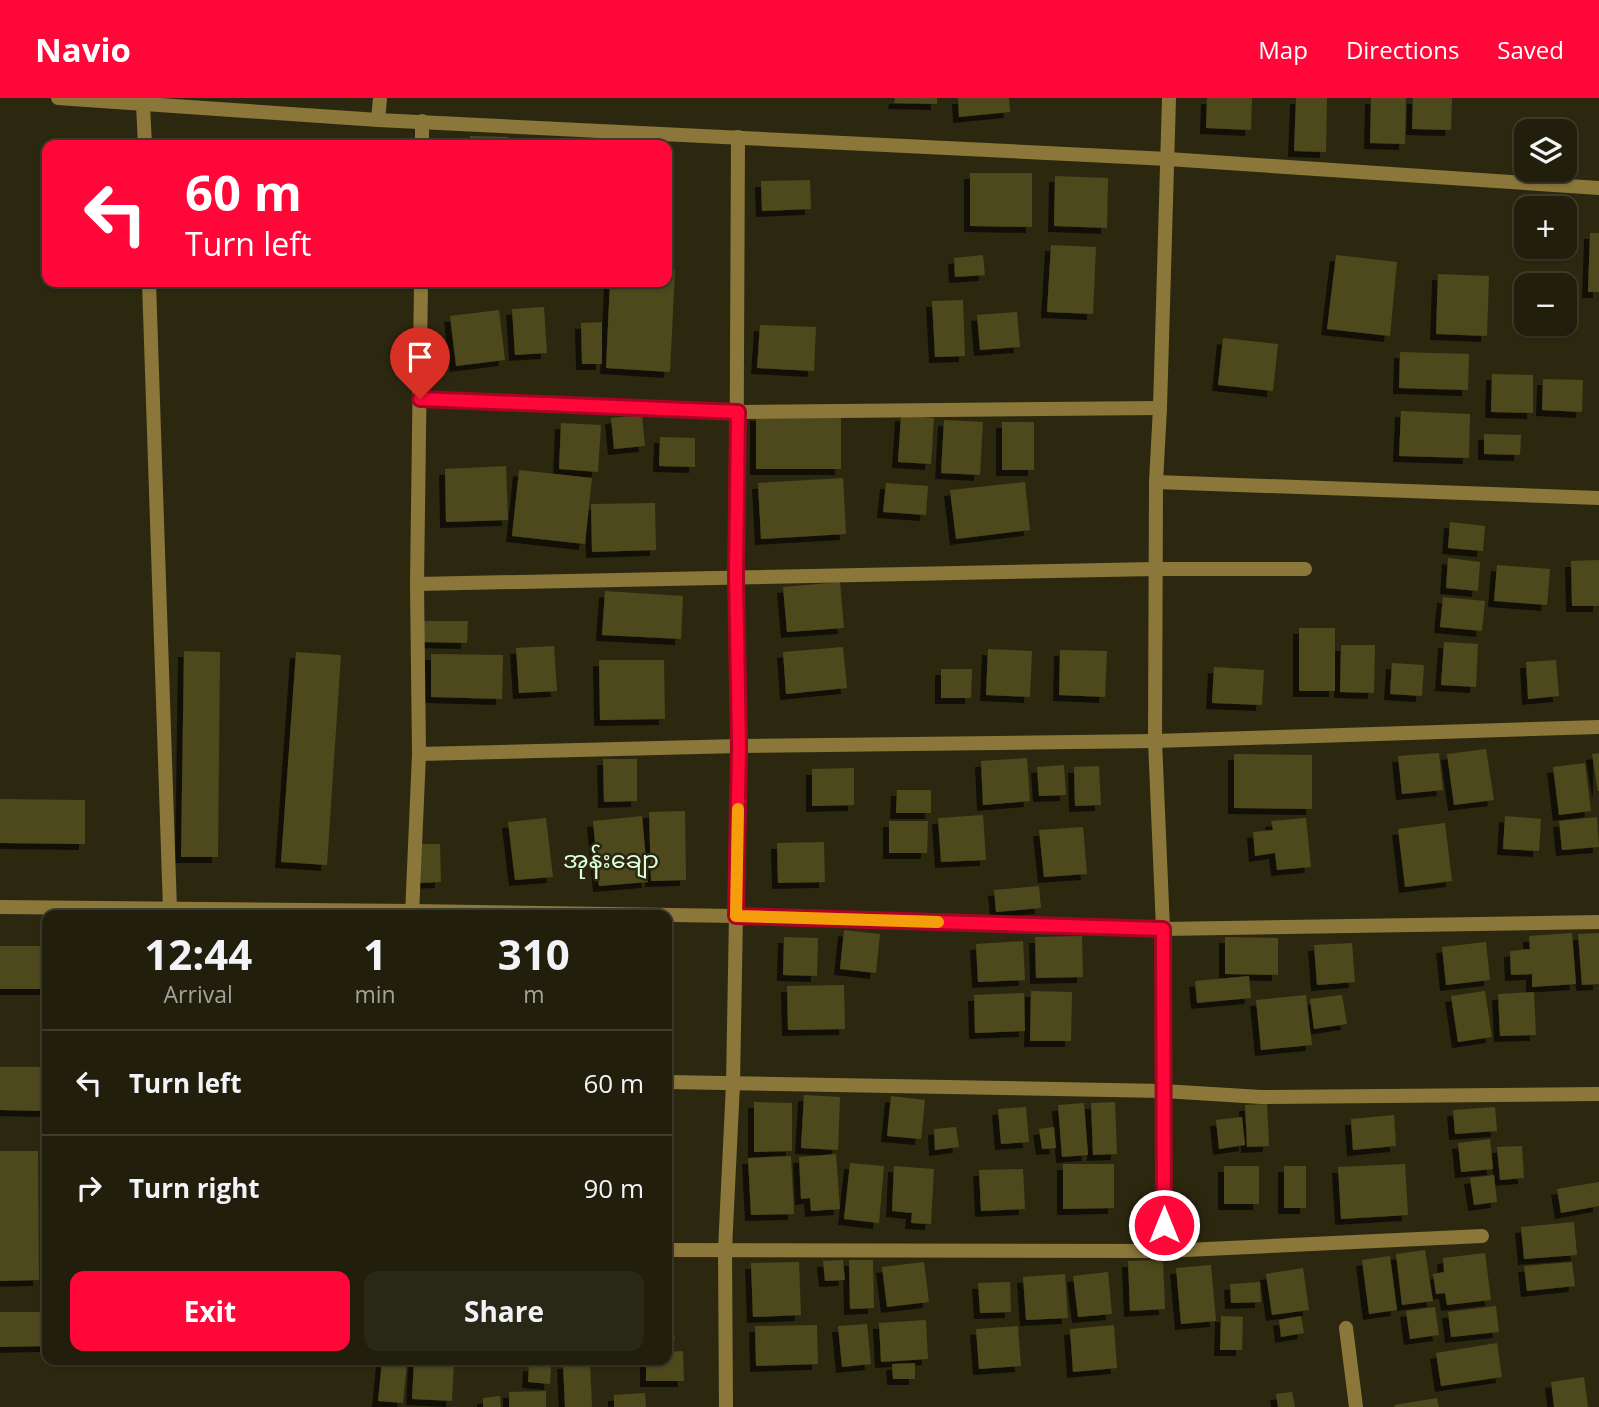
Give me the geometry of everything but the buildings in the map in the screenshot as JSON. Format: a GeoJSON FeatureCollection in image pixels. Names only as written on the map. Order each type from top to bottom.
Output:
{"type":"FeatureCollection","features":[{"type":"Feature","properties":{"kind":"street"},"geometry":{"type":"LineString","coordinates":[[58,98],[378,120],[1168,159],[1599,188]]}},
{"type":"Feature","properties":{"kind":"street"},"geometry":{"type":"LineString","coordinates":[[378,120],[380,98]]}},
{"type":"Feature","properties":{"kind":"street"},"geometry":{"type":"LineString","coordinates":[[1164,1251],[1163,929],[1155,741],[1155,569],[1169,98]]}},
{"type":"Feature","properties":{"kind":"street"},"geometry":{"type":"LineString","coordinates":[[144,105],[145,140]]}},
{"type":"Feature","properties":{"kind":"street"},"geometry":{"type":"LineString","coordinates":[[422,121],[422,140]]}},
{"type":"Feature","properties":{"kind":"street"},"geometry":{"type":"LineString","coordinates":[[726,1407],[725,1250],[733,1084],[739,746],[736,576],[738,137]]}},
{"type":"Feature","properties":{"kind":"street"},"geometry":{"type":"LineString","coordinates":[[0,907],[170,910],[149,287]]}},
{"type":"Feature","properties":{"kind":"street"},"geometry":{"type":"LineString","coordinates":[[412,910],[419,754],[421,287]]}},
{"type":"Feature","properties":{"kind":"street"},"geometry":{"type":"LineString","coordinates":[[420,399],[738,412],[1160,408]]}},
{"type":"Feature","properties":{"kind":"street"},"geometry":{"type":"LineString","coordinates":[[1156,482],[1599,498]]}},
{"type":"Feature","properties":{"kind":"street"},"geometry":{"type":"LineString","coordinates":[[418,584],[736,576],[1305,569]]}},
{"type":"Feature","properties":{"kind":"street"},"geometry":{"type":"LineString","coordinates":[[419,754],[739,746],[1155,741],[1599,727]]}},
{"type":"Feature","properties":{"kind":"street"},"geometry":{"type":"LineString","coordinates":[[672,915],[1163,929],[1599,922]]}},
{"type":"Feature","properties":{"kind":"street"},"geometry":{"type":"LineString","coordinates":[[672,1082],[1163,1091],[1272,1097],[1599,1094]]}},
{"type":"Feature","properties":{"kind":"street"},"geometry":{"type":"LineString","coordinates":[[672,1250],[1164,1251],[1482,1236]]}},
{"type":"Feature","properties":{"kind":"street"},"geometry":{"type":"LineString","coordinates":[[1346,1328],[1356,1407]]}},
{"type":"Feature","properties":{"kind":"slow traffic"},"geometry":{"type":"LineString","coordinates":[[738,809],[736,916],[938,922]]}},
{"type":"Feature","properties":{"kind":"district","name":"အုန်းချော"},"geometry":{"type":"Point","coordinates":[611,860]}},
{"type":"Feature","properties":{"kind":"route"},"geometry":{"type":"LineString","coordinates":[[420,399],[738,412],[736,576],[739,746],[736,916],[1163,929],[1164,1225]]}}]}
